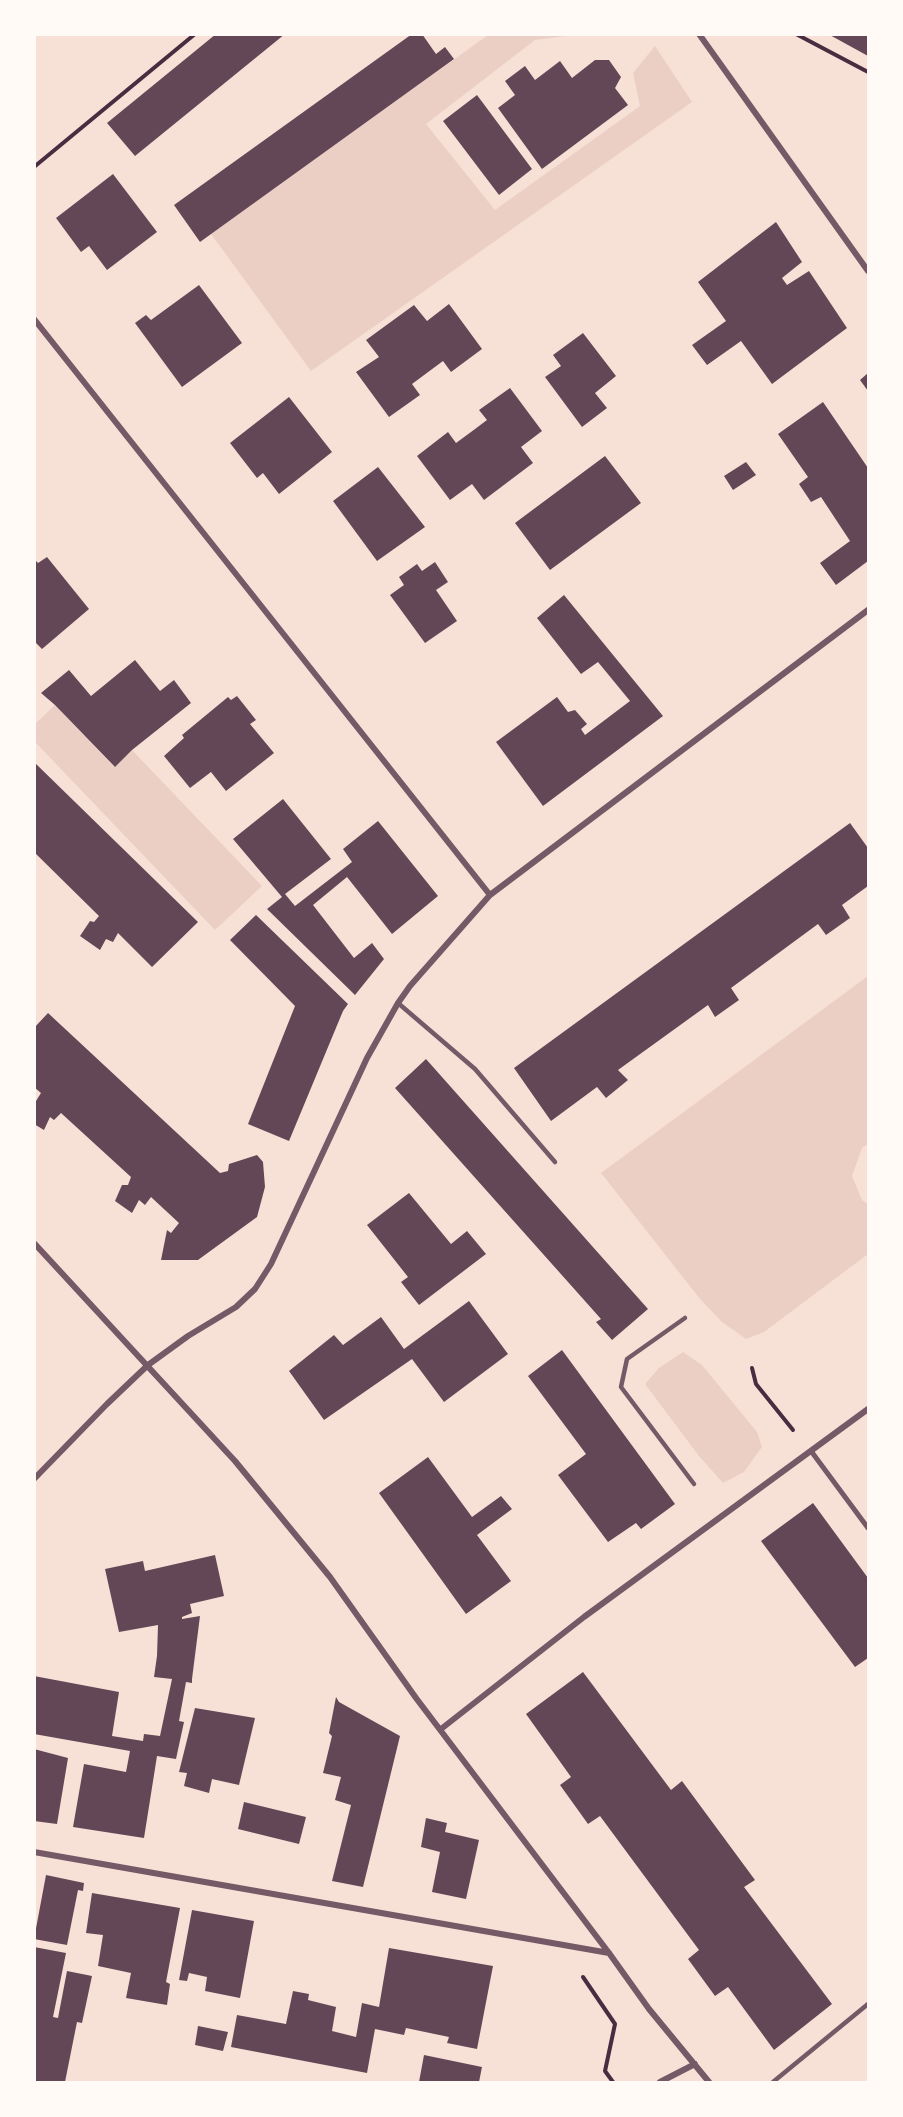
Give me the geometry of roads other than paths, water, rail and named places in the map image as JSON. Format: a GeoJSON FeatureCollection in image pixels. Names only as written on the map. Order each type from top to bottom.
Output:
{"type":"FeatureCollection","features":[{"type":"Feature","properties":{"kind":"street"},"geometry":{"type":"LineString","coordinates":[[699,34],[868,271]]}},
{"type":"Feature","properties":{"kind":"street"},"geometry":{"type":"LineString","coordinates":[[34,319],[490,895]]}},
{"type":"Feature","properties":{"kind":"street"},"geometry":{"type":"LineString","coordinates":[[34,1479],[148,1365],[188,1336],[236,1307],[255,1289],[271,1264],[367,1058],[398,1003],[410,986],[490,895],[868,610]]}},
{"type":"Feature","properties":{"kind":"street"},"geometry":{"type":"LineString","coordinates":[[34,1243],[235,1461],[330,1577],[649,2009],[709,2082]]}},
{"type":"Feature","properties":{"kind":"street"},"geometry":{"type":"LineString","coordinates":[[441,1729],[584,1617],[868,1408]]}},
{"type":"Feature","properties":{"kind":"street"},"geometry":{"type":"LineString","coordinates":[[811,1451],[868,1527]]}},
{"type":"Feature","properties":{"kind":"street"},"geometry":{"type":"LineString","coordinates":[[34,1852],[609,1953]]}},
{"type":"Feature","properties":{"kind":"street"},"geometry":{"type":"LineString","coordinates":[[660,2082],[694,2064]]}},
{"type":"Feature","properties":{"kind":"lane"},"geometry":{"type":"LineString","coordinates":[[398,1003],[475,1069],[555,1162]]}},
{"type":"Feature","properties":{"kind":"lane"},"geometry":{"type":"LineString","coordinates":[[685,1318],[627,1359],[621,1387],[694,1484]]}},
{"type":"Feature","properties":{"kind":"lane"},"geometry":{"type":"LineString","coordinates":[[773,2082],[868,2004]]}}]}
